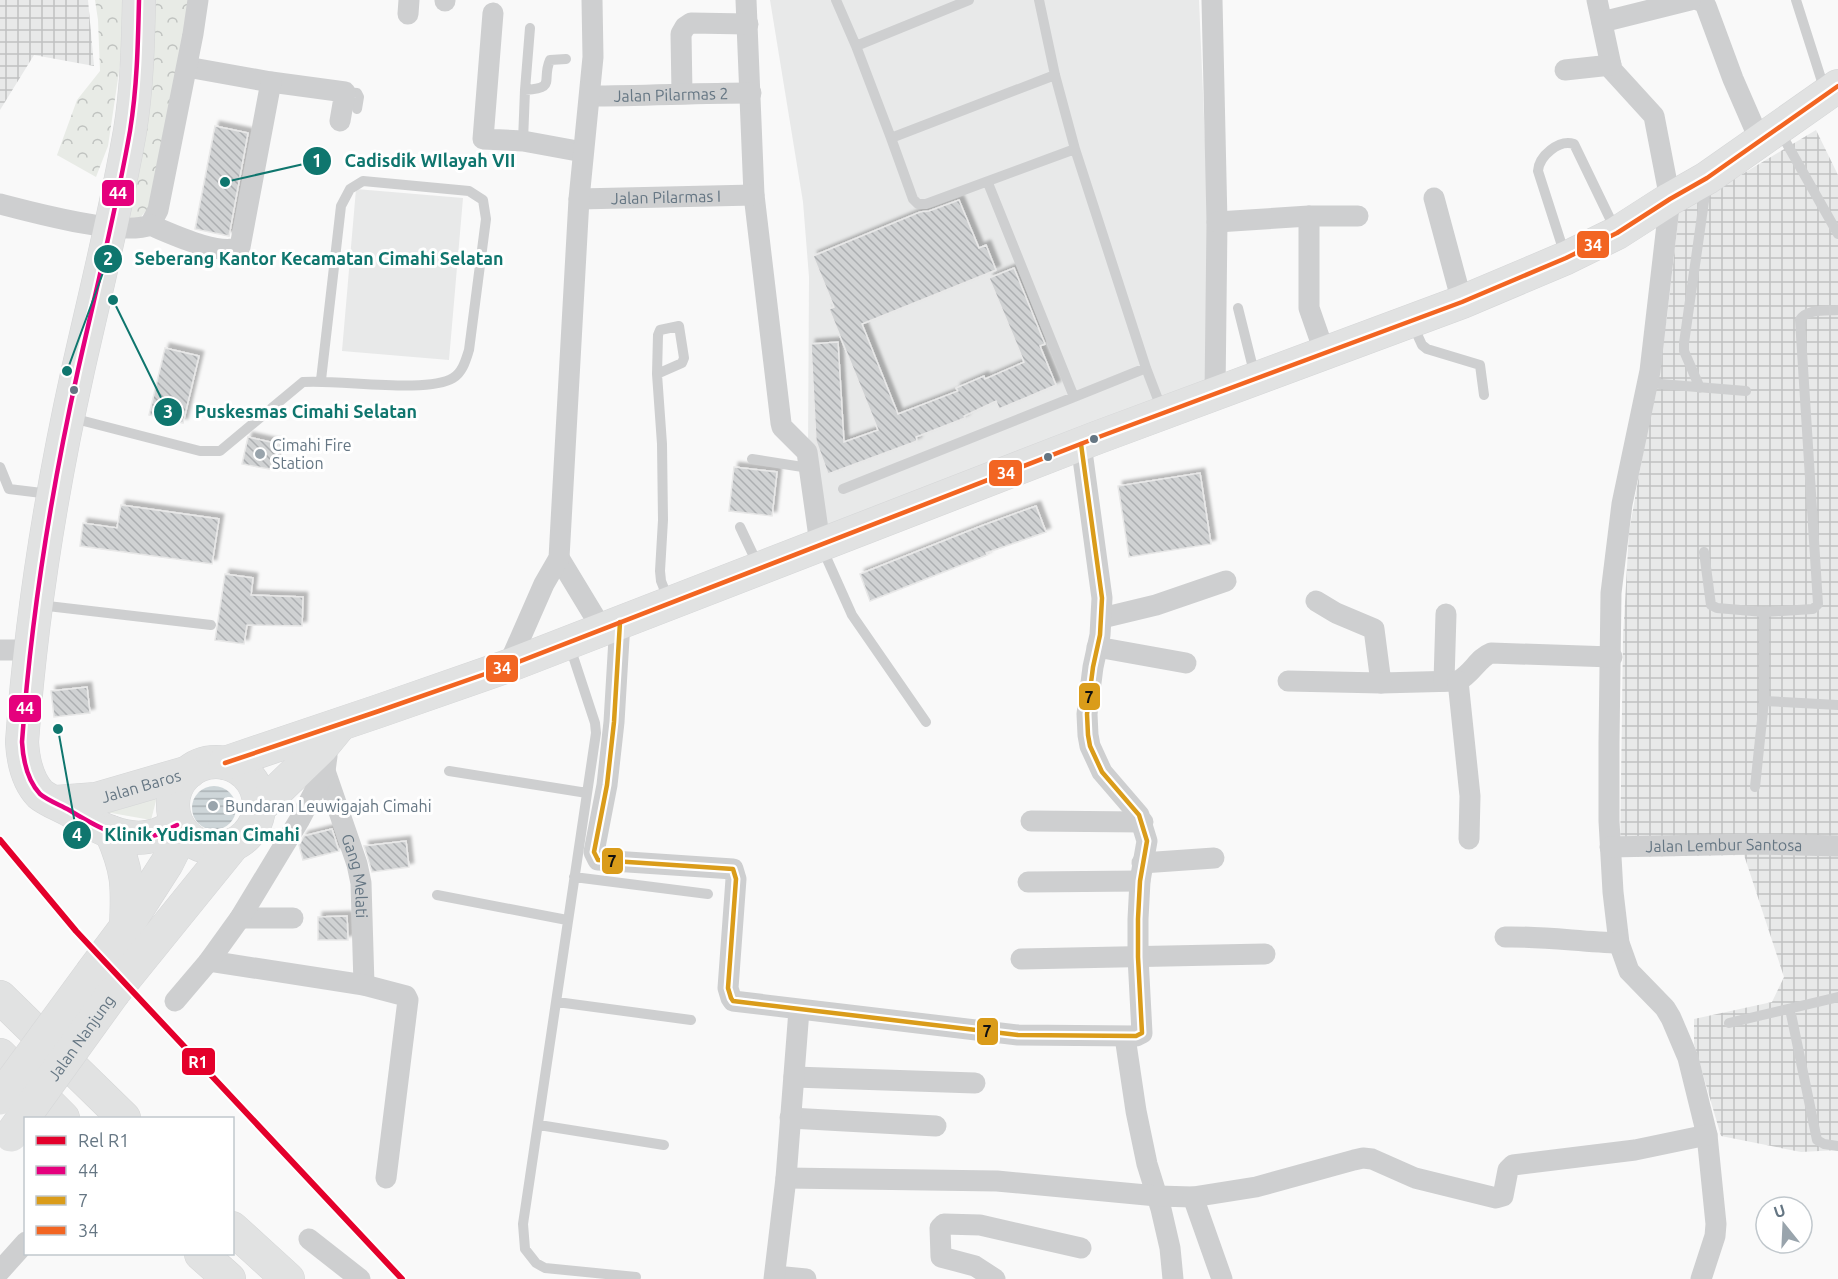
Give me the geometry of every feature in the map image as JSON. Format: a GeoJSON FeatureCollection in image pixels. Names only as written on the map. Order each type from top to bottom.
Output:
{"type":"FeatureCollection","features":[{"type":"Feature","properties":{"kind":"main road","name":"Jalan Baros"},"geometry":{"type":"LineString","coordinates":[[139,0],[138,56],[130,129],[111,226],[68,417],[53,494],[36,605],[16,650],[23,721],[23,759],[30,778],[40,794],[111,832],[139,838],[156,836],[177,825]]}},
{"type":"Feature","properties":{"kind":"main road"},"geometry":{"type":"LineString","coordinates":[[260,807],[329,748],[508,666],[1163,412],[1462,302],[1566,258],[1617,233],[1707,178],[1832,90]]}},
{"type":"Feature","properties":{"kind":"main road"},"geometry":{"type":"LineString","coordinates":[[225,763],[240,768],[250,778],[258,792],[260,807],[252,830],[244,838],[233,845],[214,848],[196,843],[187,837],[177,825],[174,800],[182,780],[189,772],[207,764],[329,748]]}},
{"type":"Feature","properties":{"kind":"main road","name":"Jalan Baros"},"geometry":{"type":"LineString","coordinates":[[56,802],[96,799],[189,772]]}},
{"type":"Feature","properties":{"kind":"main road","name":"Jalan Nanjung"},"geometry":{"type":"LineString","coordinates":[[5,1142],[103,981],[126,927],[168,863],[173,851],[177,825]]}},
{"type":"Feature","properties":{"kind":"main road"},"geometry":{"type":"LineString","coordinates":[[111,832],[122,858],[127,878],[126,927]]}},
{"type":"Feature","properties":{"kind":"main road","name":"Jalan Nanjung"},"geometry":{"type":"LineString","coordinates":[[0,1098],[103,981],[233,845]]}},
{"type":"Feature","properties":{"kind":"main road"},"geometry":{"type":"LineString","coordinates":[[0,997],[122,1117]]}},
{"type":"Feature","properties":{"kind":"main road"},"geometry":{"type":"LineString","coordinates":[[0,1055],[61,1117]]}},
{"type":"Feature","properties":{"kind":"main road"},"geometry":{"type":"LineString","coordinates":[[234,1230],[288,1279]]}},
{"type":"Feature","properties":{"kind":"main road"},"geometry":{"type":"LineString","coordinates":[[202,1255],[229,1279]]}},
{"type":"Feature","properties":{"kind":"street"},"geometry":{"type":"LineString","coordinates":[[150,225],[158,210],[198,0]]}},
{"type":"Feature","properties":{"kind":"street"},"geometry":{"type":"LineString","coordinates":[[508,666],[544,584],[559,558],[579,199],[593,57],[592,0]]}},
{"type":"Feature","properties":{"kind":"street"},"geometry":{"type":"LineString","coordinates":[[746,0],[754,195],[781,423],[782,427],[807,452],[820,544]]}},
{"type":"Feature","properties":{"kind":"street"},"geometry":{"type":"LineString","coordinates":[[1212,0],[1217,222],[1215,394]]}},
{"type":"Feature","properties":{"kind":"street"},"geometry":{"type":"LineString","coordinates":[[1597,0],[1611,65],[1616,76],[1654,116],[1670,199],[1648,382],[1622,504],[1611,593],[1612,657],[1608,742],[1610,847],[1619,943],[1629,971],[1660,1001],[1671,1018],[1688,1058],[1707,1135],[1716,1224],[1715,1236],[1701,1279]]}},
{"type":"Feature","properties":{"kind":"street"},"geometry":{"type":"LineString","coordinates":[[1602,22],[1690,0]]}},
{"type":"Feature","properties":{"kind":"street"},"geometry":{"type":"LineString","coordinates":[[1698,0],[1706,6],[1733,79],[1769,134]]}},
{"type":"Feature","properties":{"kind":"street"},"geometry":{"type":"LineString","coordinates":[[494,13],[483,139],[524,141],[583,152]]}},
{"type":"Feature","properties":{"kind":"street"},"geometry":{"type":"LineString","coordinates":[[682,93],[681,34],[685,27],[691,23],[748,24]]}},
{"type":"Feature","properties":{"kind":"street"},"geometry":{"type":"LineString","coordinates":[[1565,70],[1611,65]]}},
{"type":"Feature","properties":{"kind":"street"},"geometry":{"type":"LineString","coordinates":[[187,67],[345,92],[349,115]]}},
{"type":"Feature","properties":{"kind":"street"},"geometry":{"type":"LineString","coordinates":[[0,204],[56,218],[111,226],[138,228],[150,225],[200,245],[233,249],[240,247],[271,82]]}},
{"type":"Feature","properties":{"kind":"street","name":"Jalan Pilarmas 2"},"geometry":{"type":"LineString","coordinates":[[590,96],[751,93]]}},
{"type":"Feature","properties":{"kind":"street","name":"Jalan Pilarmas I"},"geometry":{"type":"LineString","coordinates":[[579,199],[754,195]]}},
{"type":"Feature","properties":{"kind":"street"},"geometry":{"type":"LineString","coordinates":[[1434,198],[1462,302]]}},
{"type":"Feature","properties":{"kind":"street"},"geometry":{"type":"LineString","coordinates":[[1217,222],[1309,216],[1358,216]]}},
{"type":"Feature","properties":{"kind":"street"},"geometry":{"type":"LineString","coordinates":[[1309,216],[1310,308],[1325,354]]}},
{"type":"Feature","properties":{"kind":"street"},"geometry":{"type":"LineString","coordinates":[[559,558],[611,626],[613,732],[607,784],[594,847],[596,856],[598,860],[733,869],[736,879],[728,988],[730,998],[736,1002],[1018,1035],[1136,1036],[1142,1032],[1138,957],[1141,872],[1147,841],[1139,815],[1102,772],[1090,747],[1087,714],[1102,618],[1102,598],[1081,444]]}},
{"type":"Feature","properties":{"kind":"street"},"geometry":{"type":"LineString","coordinates":[[1102,618],[1156,605],[1226,581]]}},
{"type":"Feature","properties":{"kind":"street"},"geometry":{"type":"LineString","coordinates":[[1316,601],[1354,622],[1374,629],[1381,682]]}},
{"type":"Feature","properties":{"kind":"street"},"geometry":{"type":"LineString","coordinates":[[1446,614],[1451,681],[1470,796],[1469,839]]}},
{"type":"Feature","properties":{"kind":"street"},"geometry":{"type":"LineString","coordinates":[[1097,648],[1186,663]]}},
{"type":"Feature","properties":{"kind":"street"},"geometry":{"type":"LineString","coordinates":[[1288,681],[1451,681],[1469,675],[1484,656],[1491,653],[1612,657]]}},
{"type":"Feature","properties":{"kind":"street"},"geometry":{"type":"LineString","coordinates":[[175,1001],[209,961],[240,918],[300,819],[329,748]]}},
{"type":"Feature","properties":{"kind":"street","name":"Gang Melati"},"geometry":{"type":"LineString","coordinates":[[329,748],[361,883],[364,985]]}},
{"type":"Feature","properties":{"kind":"street"},"geometry":{"type":"LineString","coordinates":[[1031,821],[1143,822]]}},
{"type":"Feature","properties":{"kind":"street","name":"Jalan Lembur Santosa"},"geometry":{"type":"LineString","coordinates":[[1610,847],[1754,844],[1838,846]]}},
{"type":"Feature","properties":{"kind":"street"},"geometry":{"type":"LineString","coordinates":[[1028,882],[1141,872],[1214,858]]}},
{"type":"Feature","properties":{"kind":"street"},"geometry":{"type":"LineString","coordinates":[[240,918],[293,918]]}},
{"type":"Feature","properties":{"kind":"street"},"geometry":{"type":"LineString","coordinates":[[1505,937],[1523,936],[1619,943]]}},
{"type":"Feature","properties":{"kind":"street"},"geometry":{"type":"LineString","coordinates":[[1021,958],[1265,954]]}},
{"type":"Feature","properties":{"kind":"street"},"geometry":{"type":"LineString","coordinates":[[209,961],[403,993],[408,1000],[386,1178]]}},
{"type":"Feature","properties":{"kind":"street"},"geometry":{"type":"LineString","coordinates":[[799,1010],[786,1178],[774,1277],[806,1279]]}},
{"type":"Feature","properties":{"kind":"street"},"geometry":{"type":"LineString","coordinates":[[1125,1037],[1138,1122],[1170,1248],[1173,1279]]}},
{"type":"Feature","properties":{"kind":"street"},"geometry":{"type":"LineString","coordinates":[[794,1077],[975,1083]]}},
{"type":"Feature","properties":{"kind":"street"},"geometry":{"type":"LineString","coordinates":[[790,1118],[936,1126]]}},
{"type":"Feature","properties":{"kind":"street"},"geometry":{"type":"LineString","coordinates":[[786,1178],[998,1181],[1157,1196],[1193,1197],[1256,1187],[1363,1158],[1372,1159],[1415,1178],[1500,1197],[1503,1196],[1510,1166],[1635,1150],[1707,1135]]}},
{"type":"Feature","properties":{"kind":"street"},"geometry":{"type":"LineString","coordinates":[[1193,1197],[1222,1279]]}},
{"type":"Feature","properties":{"kind":"street"},"geometry":{"type":"LineString","coordinates":[[995,1279],[975,1266],[941,1257],[941,1226],[945,1224],[980,1225],[1081,1248]]}},
{"type":"Feature","properties":{"kind":"street"},"geometry":{"type":"LineString","coordinates":[[309,1239],[360,1279]]}},
{"type":"Feature","properties":{"kind":"street"},"geometry":{"type":"LineString","coordinates":[[0,1271],[24,1244]]}},
{"type":"Feature","properties":{"kind":"lane"},"geometry":{"type":"LineString","coordinates":[[836,0],[856,46],[913,199],[918,204],[926,204],[988,183],[1075,149]]}},
{"type":"Feature","properties":{"kind":"lane"},"geometry":{"type":"LineString","coordinates":[[856,46],[969,0]]}},
{"type":"Feature","properties":{"kind":"lane"},"geometry":{"type":"LineString","coordinates":[[1039,0],[1055,75],[1075,149],[1146,368],[1163,412]]}},
{"type":"Feature","properties":{"kind":"lane"},"geometry":{"type":"LineString","coordinates":[[1796,0],[1832,90]]}},
{"type":"Feature","properties":{"kind":"lane"},"geometry":{"type":"LineString","coordinates":[[524,141],[530,28]]}},
{"type":"Feature","properties":{"kind":"lane"},"geometry":{"type":"LineString","coordinates":[[525,90],[544,87],[547,83],[550,60],[566,59]]}},
{"type":"Feature","properties":{"kind":"lane"},"geometry":{"type":"LineString","coordinates":[[891,138],[1055,75]]}},
{"type":"Feature","properties":{"kind":"lane"},"geometry":{"type":"LineString","coordinates":[[1769,134],[1788,143],[1838,234]]}},
{"type":"Feature","properties":{"kind":"lane"},"geometry":{"type":"LineString","coordinates":[[1566,258],[1538,171],[1540,162],[1559,146],[1568,142],[1574,144],[1617,233]]}},
{"type":"Feature","properties":{"kind":"lane"},"geometry":{"type":"LineString","coordinates":[[1700,388],[1684,351],[1684,343],[1707,178]]}},
{"type":"Feature","properties":{"kind":"lane"},"geometry":{"type":"LineString","coordinates":[[68,417],[200,451],[220,452],[303,382],[321,380],[424,386],[454,378],[463,366],[469,350],[486,219],[483,200],[469,191],[363,181],[350,189],[341,206],[321,380]]}},
{"type":"Feature","properties":{"kind":"lane"},"geometry":{"type":"LineString","coordinates":[[988,183],[1074,397]]}},
{"type":"Feature","properties":{"kind":"lane"},"geometry":{"type":"LineString","coordinates":[[1238,308],[1255,379]]}},
{"type":"Feature","properties":{"kind":"lane"},"geometry":{"type":"LineString","coordinates":[[1704,552],[1711,605],[1717,608],[1764,612],[1813,609],[1818,604],[1800,320],[1808,313],[1838,310]]}},
{"type":"Feature","properties":{"kind":"lane"},"geometry":{"type":"LineString","coordinates":[[1412,321],[1422,345],[1427,349],[1480,365],[1484,395]]}},
{"type":"Feature","properties":{"kind":"lane"},"geometry":{"type":"LineString","coordinates":[[843,489],[1146,368]]}},
{"type":"Feature","properties":{"kind":"lane"},"geometry":{"type":"LineString","coordinates":[[657,374],[662,455],[663,530],[660,571],[669,603]]}},
{"type":"Feature","properties":{"kind":"lane"},"geometry":{"type":"LineString","coordinates":[[1648,382],[1746,391]]}},
{"type":"Feature","properties":{"kind":"lane"},"geometry":{"type":"LineString","coordinates":[[752,459],[809,468]]}},
{"type":"Feature","properties":{"kind":"lane"},"geometry":{"type":"LineString","coordinates":[[0,466],[9,489],[53,494]]}},
{"type":"Feature","properties":{"kind":"lane"},"geometry":{"type":"LineString","coordinates":[[740,527],[759,567]]}},
{"type":"Feature","properties":{"kind":"lane"},"geometry":{"type":"LineString","coordinates":[[820,544],[852,615],[926,722]]}},
{"type":"Feature","properties":{"kind":"lane"},"geometry":{"type":"LineString","coordinates":[[36,605],[211,625]]}},
{"type":"Feature","properties":{"kind":"lane"},"geometry":{"type":"LineString","coordinates":[[1755,787],[1764,701],[1764,612]]}},
{"type":"Feature","properties":{"kind":"lane"},"geometry":{"type":"LineString","coordinates":[[568,642],[595,723],[596,733],[523,1224],[525,1249],[536,1263],[545,1268],[636,1277]]}},
{"type":"Feature","properties":{"kind":"lane"},"geometry":{"type":"LineString","coordinates":[[1764,701],[1838,705]]}},
{"type":"Feature","properties":{"kind":"lane"},"geometry":{"type":"LineString","coordinates":[[449,771],[587,793]]}},
{"type":"Feature","properties":{"kind":"lane"},"geometry":{"type":"LineString","coordinates":[[574,877],[708,894]]}},
{"type":"Feature","properties":{"kind":"lane"},"geometry":{"type":"LineString","coordinates":[[437,895],[567,920]]}},
{"type":"Feature","properties":{"kind":"lane"},"geometry":{"type":"LineString","coordinates":[[1729,1023],[1838,997]]}},
{"type":"Feature","properties":{"kind":"lane"},"geometry":{"type":"LineString","coordinates":[[557,1002],[691,1020]]}},
{"type":"Feature","properties":{"kind":"lane"},"geometry":{"type":"LineString","coordinates":[[1790,1009],[1817,1140],[1824,1144],[1838,1146]]}},
{"type":"Feature","properties":{"kind":"lane"},"geometry":{"type":"LineString","coordinates":[[539,1125],[664,1145]]}},
{"type":"Feature","properties":{"kind":"shaded area"},"geometry":{"type":"Polygon","coordinates":[[[0,0],[88,0],[94,66],[34,55],[0,110],[0,0]]]}},
{"type":"Feature","properties":{"kind":"shaded area"},"geometry":{"type":"Polygon","coordinates":[[[770,0],[1199,0],[1215,377],[821,532],[808,452],[809,277],[803,202],[770,0]]]}},
{"type":"Feature","properties":{"kind":"shaded area"},"geometry":{"type":"Polygon","coordinates":[[[1816,130],[1838,175],[1838,1150],[1801,1152],[1721,1136],[1694,1044],[1694,1019],[1772,1002],[1784,977],[1744,855],[1620,857],[1623,637],[1629,532],[1667,317],[1679,212],[1816,130]]]}},
{"type":"Feature","properties":{"kind":"shaded area"},"geometry":{"type":"Polygon","coordinates":[[[356,189],[463,198],[449,360],[342,351],[356,189]]]}},
{"type":"Feature","properties":{"kind":"shaded area"},"geometry":{"type":"Polygon","coordinates":[[[214,786],[223,787],[230,792],[235,799],[235,817],[230,824],[223,829],[214,830],[205,829],[198,824],[193,817],[192,808],[193,799],[198,792],[205,787],[214,786]]]}},
{"type":"Feature","properties":{"kind":"green space"},"geometry":{"type":"Polygon","coordinates":[[[95,0],[127,0],[125,31],[108,146],[96,177],[57,155],[77,100],[100,71],[95,0]]]}},
{"type":"Feature","properties":{"kind":"green space"},"geometry":{"type":"Polygon","coordinates":[[[152,0],[193,0],[149,207],[140,218],[124,218],[152,0]]]}},
{"type":"Feature","properties":{"kind":"green space"},"geometry":{"type":"Polygon","coordinates":[[[157,797],[151,820],[100,811],[118,810],[157,797]]]}},
{"type":"Feature","properties":{"kind":"building"},"geometry":{"type":"Polygon","coordinates":[[[215,126],[248,133],[229,236],[195,229],[215,126]]]}},
{"type":"Feature","properties":{"kind":"building"},"geometry":{"type":"Polygon","coordinates":[[[959,200],[979,248],[986,245],[996,270],[862,324],[898,414],[958,391],[956,388],[984,376],[985,379],[1024,362],[989,278],[1014,268],[1045,344],[1040,346],[1056,385],[999,409],[996,401],[964,416],[965,418],[916,437],[917,441],[828,474],[816,441],[811,344],[838,342],[844,442],[878,430],[829,309],[834,307],[813,256],[920,212],[959,200]]]}},
{"type":"Feature","properties":{"kind":"building"},"geometry":{"type":"Polygon","coordinates":[[[165,348],[199,356],[183,423],[149,415],[165,348]]]}},
{"type":"Feature","properties":{"kind":"building","name":"Cimahi Fire Station"},"geometry":{"type":"Polygon","coordinates":[[[248,437],[279,444],[274,470],[242,464],[248,437]]]}},
{"type":"Feature","properties":{"kind":"building"},"geometry":{"type":"Polygon","coordinates":[[[734,467],[777,472],[772,516],[729,511],[734,467]]]}},
{"type":"Feature","properties":{"kind":"building"},"geometry":{"type":"Polygon","coordinates":[[[1200,473],[1211,544],[1129,557],[1118,486],[1200,473]]]}},
{"type":"Feature","properties":{"kind":"building"},"geometry":{"type":"Polygon","coordinates":[[[121,505],[219,519],[212,564],[80,546],[83,523],[117,528],[121,505]]]}},
{"type":"Feature","properties":{"kind":"building"},"geometry":{"type":"Polygon","coordinates":[[[1036,506],[1046,532],[986,553],[987,555],[870,601],[860,574],[1036,506]]]}},
{"type":"Feature","properties":{"kind":"building"},"geometry":{"type":"Polygon","coordinates":[[[225,574],[253,578],[251,595],[303,597],[302,626],[247,625],[244,644],[215,640],[225,574]]]}},
{"type":"Feature","properties":{"kind":"building"},"geometry":{"type":"Polygon","coordinates":[[[87,687],[90,713],[54,717],[51,691],[87,687]]]}},
{"type":"Feature","properties":{"kind":"building"},"geometry":{"type":"Polygon","coordinates":[[[332,829],[339,851],[303,860],[299,845],[304,836],[332,829]]]}},
{"type":"Feature","properties":{"kind":"building"},"geometry":{"type":"Polygon","coordinates":[[[406,841],[409,867],[372,872],[364,846],[406,841]]]}},
{"type":"Feature","properties":{"kind":"building"},"geometry":{"type":"Polygon","coordinates":[[[347,916],[348,940],[318,940],[318,917],[347,916]]]}},
{"type":"Feature","properties":{"kind":"rail line","name":"R1"},"geometry":{"type":"LineString","coordinates":[[0,840],[76,931],[402,1279]]}},
{"type":"Feature","properties":{"kind":"transit line","name":"44"},"geometry":{"type":"LineString","coordinates":[[139,0],[136,82],[130,131],[68,416],[51,508],[31,648],[22,742],[26,769],[40,794],[89,822],[110,832],[133,837],[156,835],[177,825]]}},
{"type":"Feature","properties":{"kind":"transit line","name":"34"},"geometry":{"type":"LineString","coordinates":[[225,763],[508,666],[1096,438],[1462,302],[1566,258],[1617,233],[1707,178],[1838,86]]}},
{"type":"Feature","properties":{"kind":"transit line","name":"7"},"geometry":{"type":"LineString","coordinates":[[620,622],[614,722],[607,785],[594,852],[598,860],[733,869],[736,879],[728,988],[733,1001],[1018,1035],[1136,1036],[1142,1033],[1138,919],[1140,881],[1147,841],[1139,815],[1102,772],[1090,746],[1088,735],[1087,714],[1100,635],[1102,598],[1081,444]]}},
{"type":"Feature","properties":{"kind":"place","name":"Cadisdik WIlayah VII"},"geometry":{"type":"Point","coordinates":[225,182]}},
{"type":"Feature","properties":{"kind":"place","name":"Puskesmas Cimahi Selatan"},"geometry":{"type":"Point","coordinates":[113,300]}},
{"type":"Feature","properties":{"kind":"place","name":"Seberang Kantor Kecamatan Cimahi Selatan"},"geometry":{"type":"Point","coordinates":[67,371]}},
{"type":"Feature","properties":{"kind":"place","name":"Cimahi Fire Station"},"geometry":{"type":"Point","coordinates":[260,454]}},
{"type":"Feature","properties":{"kind":"place","name":"Klinik Yudisman Cimahi"},"geometry":{"type":"Point","coordinates":[58,729]}},
{"type":"Feature","properties":{"kind":"place","name":"Bundaran Leuwigajah Cimahi"},"geometry":{"type":"Point","coordinates":[213,806]}}]}
